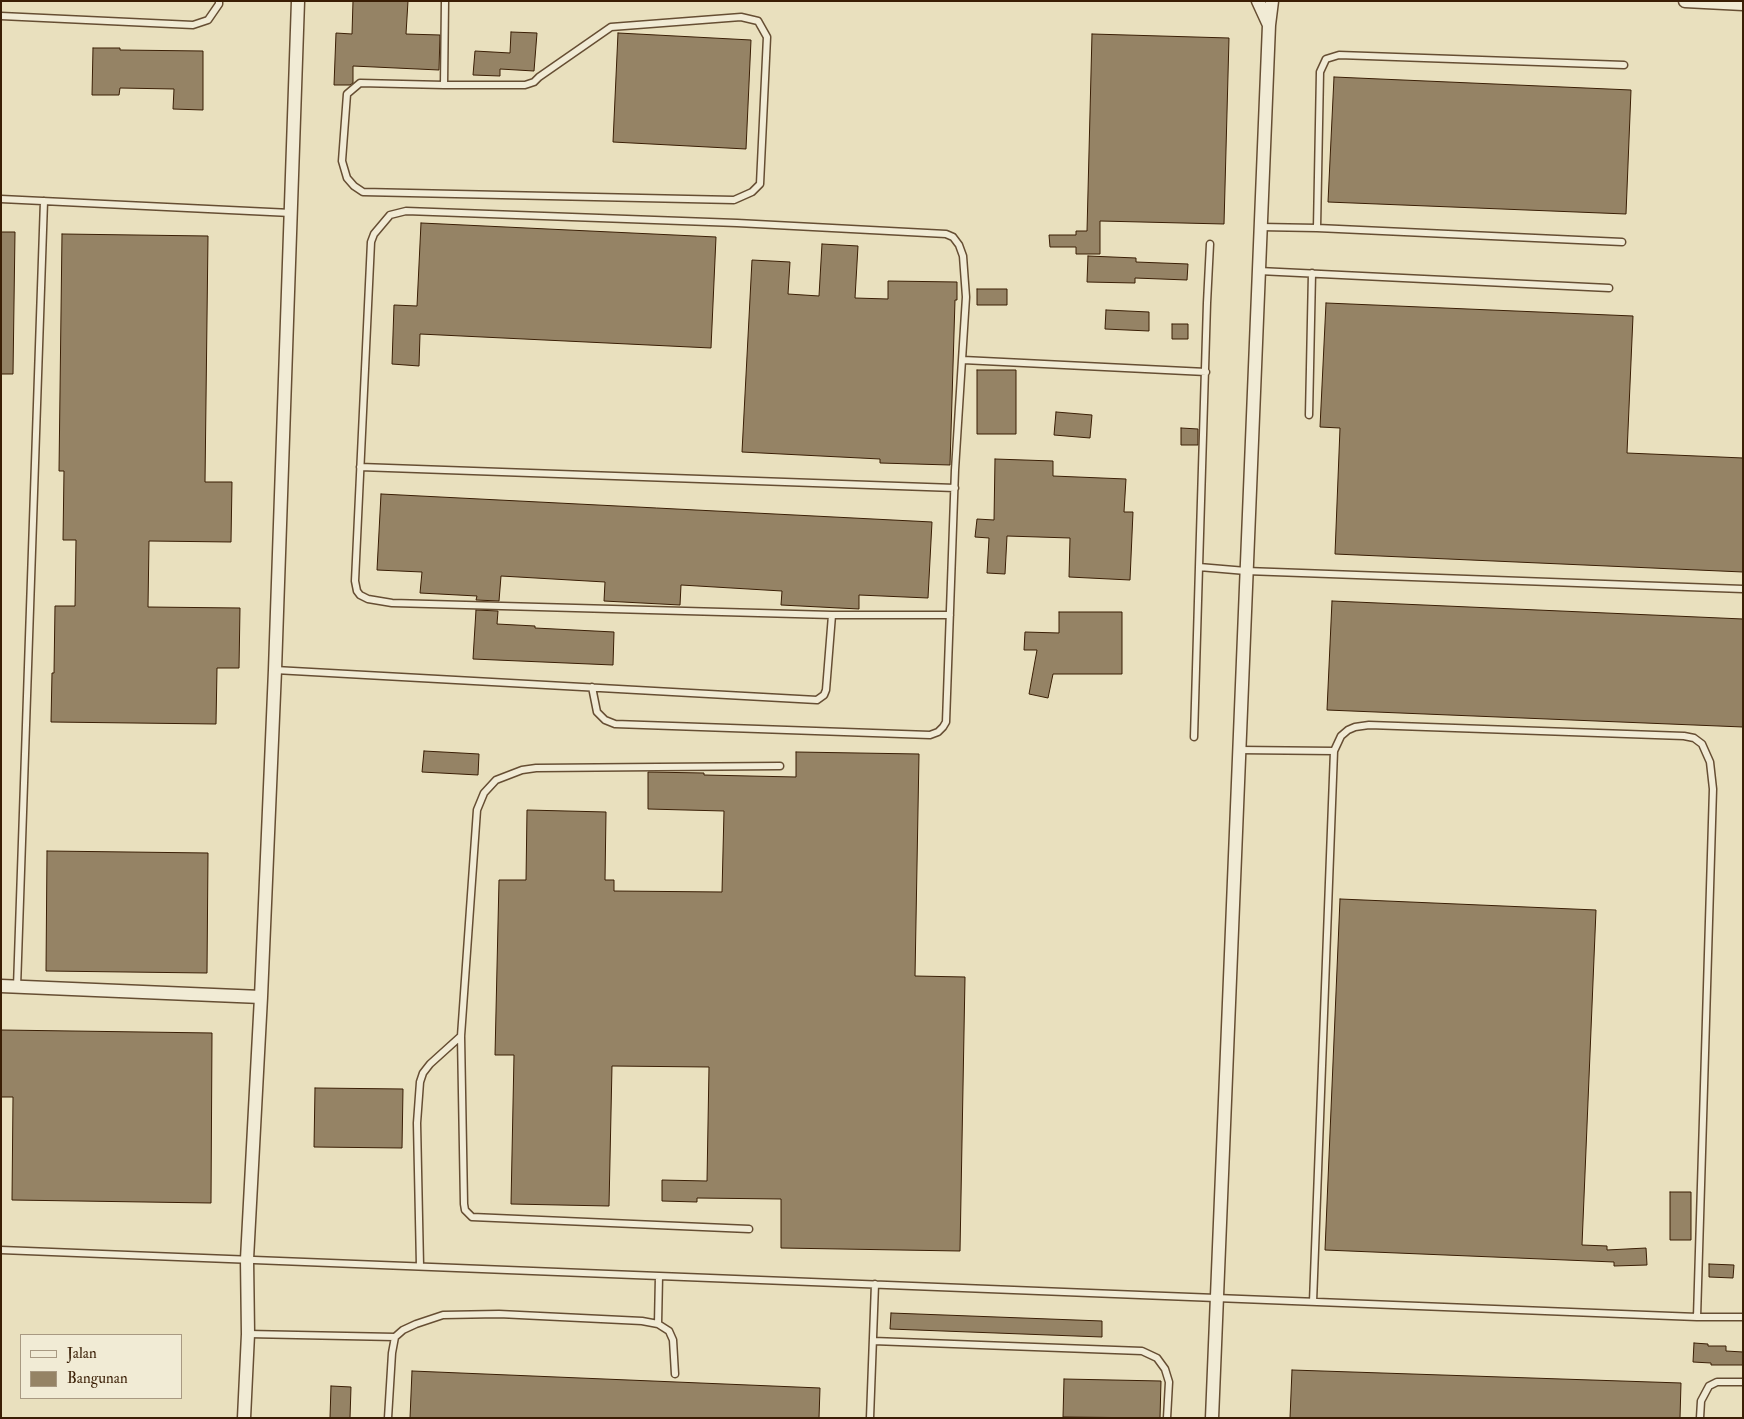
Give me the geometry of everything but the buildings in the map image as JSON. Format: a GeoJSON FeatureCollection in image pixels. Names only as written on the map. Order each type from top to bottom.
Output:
{"type":"FeatureCollection","features":[{"type":"Feature","properties":{"kind":"street"},"geometry":{"type":"LineString","coordinates":[[244,1418],[248,1334],[247,1259],[261,997],[275,670],[298,1]]}},
{"type":"Feature","properties":{"kind":"street"},"geometry":{"type":"LineString","coordinates":[[1258,1],[1269,26]]}},
{"type":"Feature","properties":{"kind":"street"},"geometry":{"type":"LineString","coordinates":[[1212,1418],[1260,227],[1269,26],[1272,1]]}},
{"type":"Feature","properties":{"kind":"street"},"geometry":{"type":"LineString","coordinates":[[1685,1],[1743,4]]}},
{"type":"Feature","properties":{"kind":"street"},"geometry":{"type":"LineString","coordinates":[[1,986],[261,997]]}},
{"type":"Feature","properties":{"kind":"lane"},"geometry":{"type":"LineString","coordinates":[[1,16],[193,25],[208,20],[220,1]]}},
{"type":"Feature","properties":{"kind":"lane"},"geometry":{"type":"LineString","coordinates":[[444,84],[445,1]]}},
{"type":"Feature","properties":{"kind":"lane"},"geometry":{"type":"LineString","coordinates":[[740,17],[758,21],[767,37],[760,184],[752,192],[734,200],[362,192],[354,186],[347,178],[342,161],[347,94],[360,83],[444,84],[525,85],[534,82],[611,27],[740,17]]}},
{"type":"Feature","properties":{"kind":"lane"},"geometry":{"type":"LineString","coordinates":[[1318,228],[1320,72],[1326,59],[1339,55],[1624,65]]}},
{"type":"Feature","properties":{"kind":"lane"},"geometry":{"type":"LineString","coordinates":[[1,199],[291,213]]}},
{"type":"Feature","properties":{"kind":"lane"},"geometry":{"type":"LineString","coordinates":[[17,987],[44,201]]}},
{"type":"Feature","properties":{"kind":"lane"},"geometry":{"type":"LineString","coordinates":[[592,686],[597,712],[604,720],[615,724],[930,735],[938,732],[946,722],[955,488],[966,297],[963,256],[959,245],[946,234],[737,223],[397,212],[390,215],[379,226],[371,242],[355,581],[357,591],[360,594],[368,599],[392,603],[832,615],[950,615]]}},
{"type":"Feature","properties":{"kind":"lane"},"geometry":{"type":"LineString","coordinates":[[1260,227],[1622,242]]}},
{"type":"Feature","properties":{"kind":"lane"},"geometry":{"type":"LineString","coordinates":[[1194,737],[1206,372],[1206,303],[1210,244]]}},
{"type":"Feature","properties":{"kind":"lane"},"geometry":{"type":"LineString","coordinates":[[1259,271],[1609,288]]}},
{"type":"Feature","properties":{"kind":"lane"},"geometry":{"type":"LineString","coordinates":[[1309,415],[1312,273]]}},
{"type":"Feature","properties":{"kind":"lane"},"geometry":{"type":"LineString","coordinates":[[963,360],[1206,372]]}},
{"type":"Feature","properties":{"kind":"lane"},"geometry":{"type":"LineString","coordinates":[[360,466],[955,488]]}},
{"type":"Feature","properties":{"kind":"lane"},"geometry":{"type":"LineString","coordinates":[[1199,567],[1246,571],[1743,589]]}},
{"type":"Feature","properties":{"kind":"lane"},"geometry":{"type":"LineString","coordinates":[[275,670],[592,686],[817,700],[824,695],[826,690],[832,615]]}},
{"type":"Feature","properties":{"kind":"lane"},"geometry":{"type":"LineString","coordinates":[[1313,1302],[1334,751],[1342,736],[1348,730],[1355,727],[1368,725],[1684,736],[1694,738],[1702,744],[1710,762],[1713,789],[1697,1317]]}},
{"type":"Feature","properties":{"kind":"lane"},"geometry":{"type":"LineString","coordinates":[[1239,750],[1334,751]]}},
{"type":"Feature","properties":{"kind":"lane"},"geometry":{"type":"LineString","coordinates":[[749,1229],[472,1217],[464,1204],[461,1036],[477,810],[484,793],[496,780],[522,770],[536,768],[780,766]]}},
{"type":"Feature","properties":{"kind":"lane"},"geometry":{"type":"LineString","coordinates":[[420,1266],[417,1123],[420,1082],[430,1064],[461,1036]]}},
{"type":"Feature","properties":{"kind":"lane"},"geometry":{"type":"LineString","coordinates":[[1,1250],[1697,1317],[1743,1317]]}},
{"type":"Feature","properties":{"kind":"lane"},"geometry":{"type":"LineString","coordinates":[[658,1324],[659,1276]]}},
{"type":"Feature","properties":{"kind":"lane"},"geometry":{"type":"LineString","coordinates":[[870,1418],[875,1284]]}},
{"type":"Feature","properties":{"kind":"lane"},"geometry":{"type":"LineString","coordinates":[[388,1418],[392,1353],[395,1337],[402,1330],[443,1315],[499,1314],[658,1324],[668,1331],[674,1340],[675,1374]]}},
{"type":"Feature","properties":{"kind":"lane"},"geometry":{"type":"LineString","coordinates":[[248,1334],[395,1337]]}},
{"type":"Feature","properties":{"kind":"lane"},"geometry":{"type":"LineString","coordinates":[[873,1341],[1142,1351],[1157,1358],[1165,1369],[1169,1382],[1167,1418]]}},
{"type":"Feature","properties":{"kind":"lane"},"geometry":{"type":"LineString","coordinates":[[1700,1418],[1701,1401],[1709,1386],[1717,1382],[1743,1382]]}}]}
